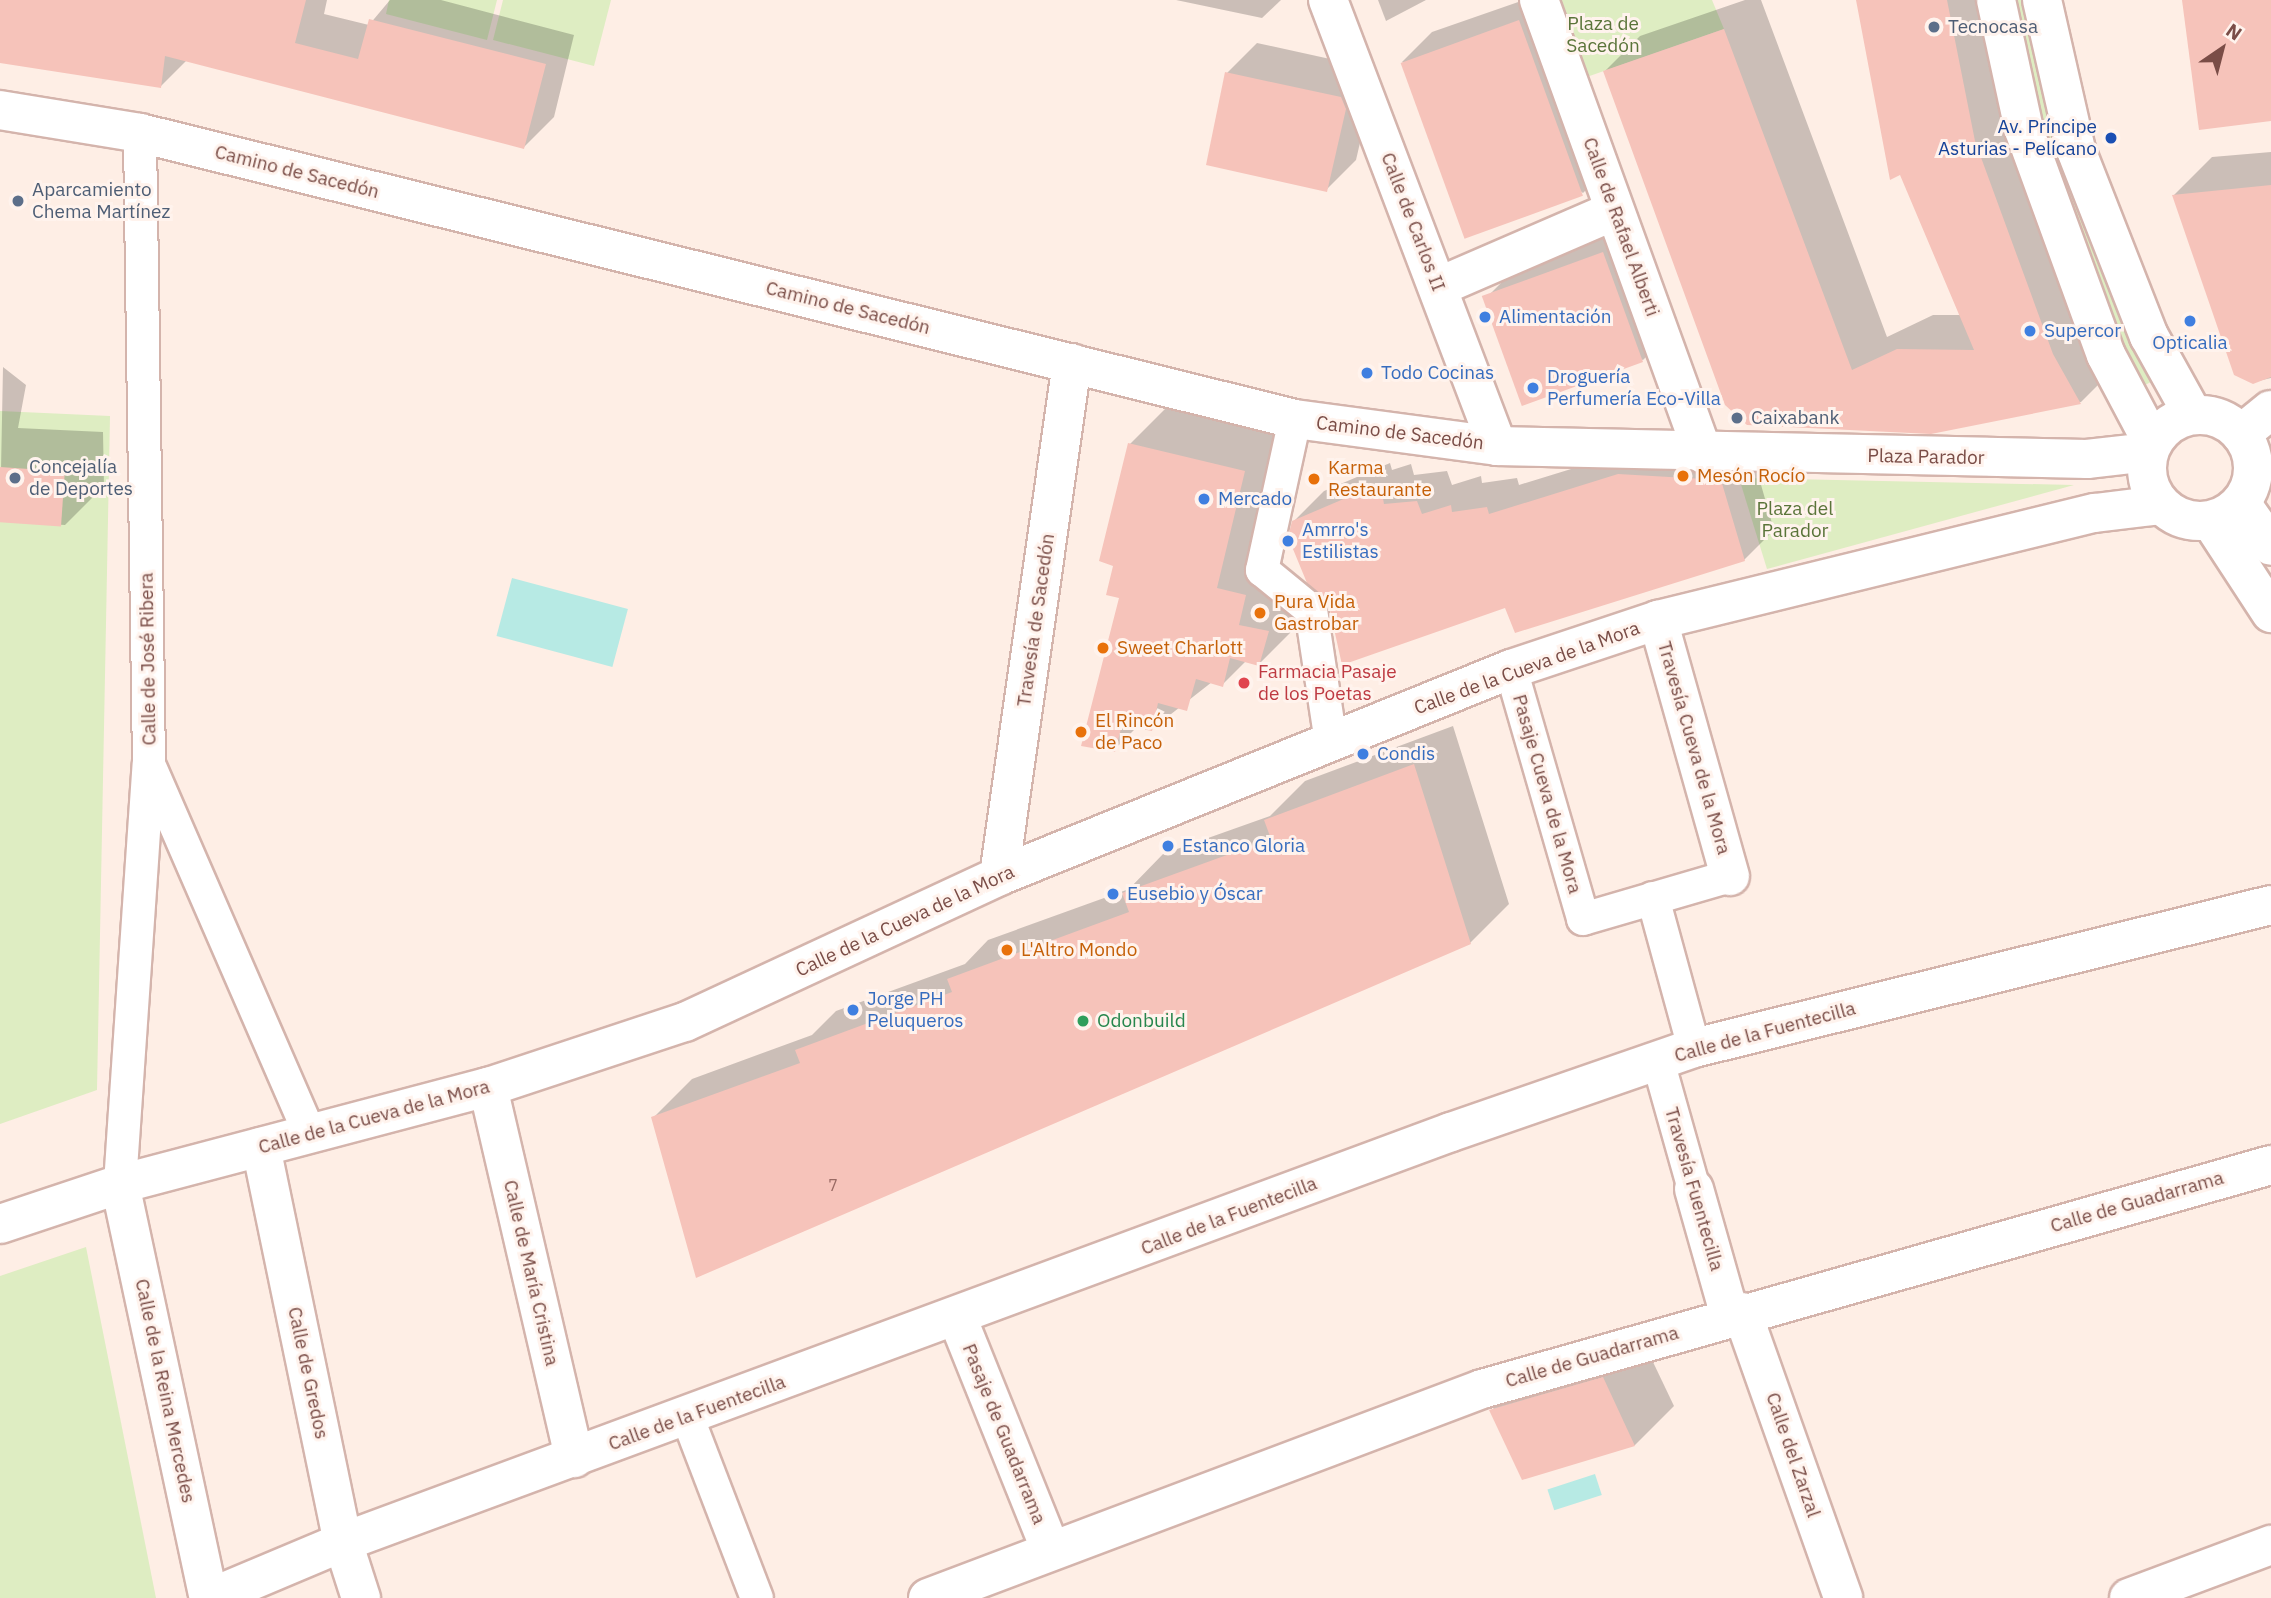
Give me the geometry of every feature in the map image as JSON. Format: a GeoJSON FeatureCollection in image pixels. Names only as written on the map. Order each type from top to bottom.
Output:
{"type":"FeatureCollection","features":[{"type":"Feature","properties":{"kind":"street","name":"Calle de Carlos II"},"geometry":{"type":"LineString","coordinates":[[1328,0],[1497,446]]}},
{"type":"Feature","properties":{"kind":"street","name":"Calle de Rafael Alberti"},"geometry":{"type":"LineString","coordinates":[[1539,0],[1703,454]]}},
{"type":"Feature","properties":{"kind":"street"},"geometry":{"type":"LineString","coordinates":[[1996,0],[2024,130],[2106,355],[2150,447],[2150,489],[2161,505],[2175,516],[2242,510]]}},
{"type":"Feature","properties":{"kind":"street"},"geometry":{"type":"LineString","coordinates":[[2042,0],[2076,150],[2148,336],[2193,415]]}},
{"type":"Feature","properties":{"kind":"street","name":"Camino de Sacedón"},"geometry":{"type":"LineString","coordinates":[[0,110],[140,133],[1295,419],[1497,446],[1703,454]]}},
{"type":"Feature","properties":{"kind":"street","name":"Calle de José Ribera"},"geometry":{"type":"LineString","coordinates":[[120,1184],[149,764],[140,133]]}},
{"type":"Feature","properties":{"kind":"street"},"geometry":{"type":"LineString","coordinates":[[1438,286],[1614,211]]}},
{"type":"Feature","properties":{"kind":"street","name":"Travesía de Sacedón"},"geometry":{"type":"LineString","coordinates":[[999,876],[1072,363]]}},
{"type":"Feature","properties":{"kind":"street"},"geometry":{"type":"LineString","coordinates":[[2241,434],[2271,410]]}},
{"type":"Feature","properties":{"kind":"street"},"geometry":{"type":"LineString","coordinates":[[2150,447],[2170,424],[2193,415],[2211,415],[2241,434],[2252,456],[2242,510],[2271,613]]}},
{"type":"Feature","properties":{"kind":"street"},"geometry":{"type":"LineString","coordinates":[[1295,419],[1262,570],[1311,610],[1331,743]]}},
{"type":"Feature","properties":{"kind":"street","name":"Plaza Parador"},"geometry":{"type":"LineString","coordinates":[[1703,454],[2087,459],[2150,447]]}},
{"type":"Feature","properties":{"kind":"street","name":"Calle de la Cueva de la Mora"},"geometry":{"type":"LineString","coordinates":[[0,1224],[120,1184],[488,1087],[685,1021],[999,876],[1511,669],[1658,620],[1798,583],[2095,513],[2161,505]]}},
{"type":"Feature","properties":{"kind":"street"},"geometry":{"type":"LineString","coordinates":[[2242,510],[2271,546]]}},
{"type":"Feature","properties":{"kind":"street","name":"Travesía Cueva de la Mora"},"geometry":{"type":"LineString","coordinates":[[1658,620],[1730,876]]}},
{"type":"Feature","properties":{"kind":"street","name":"Pasaje Cueva de la Mora"},"geometry":{"type":"LineString","coordinates":[[1511,669],[1583,919],[1653,898]]}},
{"type":"Feature","properties":{"kind":"street"},"geometry":{"type":"LineString","coordinates":[[149,764],[310,1134]]}},
{"type":"Feature","properties":{"kind":"street"},"geometry":{"type":"LineString","coordinates":[[1694,1048],[1653,898],[1730,876]]}},
{"type":"Feature","properties":{"kind":"street","name":"Calle de la Fuentecilla"},"geometry":{"type":"LineString","coordinates":[[209,1598],[342,1542],[1694,1048],[2271,905]]}},
{"type":"Feature","properties":{"kind":"street","name":"Travesía Fuentecilla"},"geometry":{"type":"LineString","coordinates":[[1658,1061],[1694,1189],[1736,1314]]}},
{"type":"Feature","properties":{"kind":"street","name":"Calle de María Cristina"},"geometry":{"type":"LineString","coordinates":[[488,1087],[574,1458]]}},
{"type":"Feature","properties":{"kind":"street","name":"Calle de Gredos"},"geometry":{"type":"LineString","coordinates":[[261,1147],[342,1542],[362,1598]]}},
{"type":"Feature","properties":{"kind":"street","name":"Calle de Guadarrama"},"geometry":{"type":"LineString","coordinates":[[928,1598],[1482,1389],[1736,1314],[2271,1165]]}},
{"type":"Feature","properties":{"kind":"street","name":"Calle de la Reina Mercedes"},"geometry":{"type":"LineString","coordinates":[[120,1184],[209,1598]]}},
{"type":"Feature","properties":{"kind":"street","name":"Calle del Zarzal"},"geometry":{"type":"LineString","coordinates":[[1736,1314],[1843,1598]]}},
{"type":"Feature","properties":{"kind":"street","name":"Pasaje de Guadarrama"},"geometry":{"type":"LineString","coordinates":[[957,1317],[1051,1551]]}},
{"type":"Feature","properties":{"kind":"street"},"geometry":{"type":"LineString","coordinates":[[687,1416],[757,1598]]}},
{"type":"Feature","properties":{"kind":"street"},"geometry":{"type":"LineString","coordinates":[[2129,1598],[2181,1588],[2271,1545]]}},
{"type":"Feature","properties":{"kind":"green space"},"geometry":{"type":"Polygon","coordinates":[[[389,0],[497,0],[487,40],[386,14],[389,0]]]}},
{"type":"Feature","properties":{"kind":"green space"},"geometry":{"type":"Polygon","coordinates":[[[503,0],[611,0],[594,66],[493,40],[503,0]]]}},
{"type":"Feature","properties":{"kind":"green space","name":"Plaza de Sacedón"},"geometry":{"type":"Polygon","coordinates":[[[1552,0],[1712,0],[1724,29],[1581,79],[1552,0]]]}},
{"type":"Feature","properties":{"kind":"green space"},"geometry":{"type":"Polygon","coordinates":[[[2014,0],[2030,0],[2049,123],[2153,381],[2141,387],[2036,128],[2014,0]]]}},
{"type":"Feature","properties":{"kind":"green space"},"geometry":{"type":"Polygon","coordinates":[[[0,411],[110,416],[97,1090],[0,1124],[0,411]]]}},
{"type":"Feature","properties":{"kind":"green space","name":"Plaza del Parador"},"geometry":{"type":"Polygon","coordinates":[[[1739,478],[2074,485],[1767,569],[1739,478]]]}},
{"type":"Feature","properties":{"kind":"green space"},"geometry":{"type":"Polygon","coordinates":[[[86,1247],[156,1598],[0,1598],[0,1276],[86,1247]]]}},
{"type":"Feature","properties":{"kind":"water"},"geometry":{"type":"Polygon","coordinates":[[[512,578],[628,609],[612,667],[496,636],[512,578]]]}},
{"type":"Feature","properties":{"kind":"water"},"geometry":{"type":"Polygon","coordinates":[[[1595,1474],[1602,1495],[1554,1510],[1547,1489],[1595,1474]]]}},
{"type":"Feature","properties":{"kind":"building"},"geometry":{"type":"Polygon","coordinates":[[[0,0],[306,0],[295,43],[358,59],[369,19],[546,64],[524,149],[165,56],[161,88],[0,63],[0,0]]]}},
{"type":"Feature","properties":{"kind":"building"},"geometry":{"type":"Polygon","coordinates":[[[1856,0],[1947,0],[1975,141],[2053,354],[2081,404],[1931,434],[1747,425],[1725,405],[1603,71],[1724,29],[1852,370],[1897,349],[1974,350],[1900,175],[1890,180],[1856,0]]]}},
{"type":"Feature","properties":{"kind":"building"},"geometry":{"type":"Polygon","coordinates":[[[2182,0],[2271,0],[2271,121],[2199,130],[2182,0]]]}},
{"type":"Feature","properties":{"kind":"building"},"geometry":{"type":"Polygon","coordinates":[[[1519,20],[1583,196],[1465,239],[1401,63],[1519,20]]]}},
{"type":"Feature","properties":{"kind":"building"},"geometry":{"type":"Polygon","coordinates":[[[1225,72],[1341,97],[1346,109],[1327,192],[1206,165],[1225,72]]]}},
{"type":"Feature","properties":{"kind":"building"},"geometry":{"type":"Polygon","coordinates":[[[2271,185],[2271,377],[2253,384],[2234,375],[2172,195],[2271,185]]]}},
{"type":"Feature","properties":{"kind":"building"},"geometry":{"type":"Polygon","coordinates":[[[1603,252],[1643,362],[1522,406],[1482,296],[1603,252]]]}},
{"type":"Feature","properties":{"kind":"building"},"geometry":{"type":"Polygon","coordinates":[[[1128,443],[1245,471],[1217,588],[1246,595],[1239,625],[1269,631],[1259,666],[1230,658],[1223,687],[1196,679],[1187,711],[1158,703],[1152,731],[1122,725],[1115,752],[1081,746],[1119,598],[1106,595],[1113,566],[1099,561],[1128,443]]]}},
{"type":"Feature","properties":{"kind":"building"},"geometry":{"type":"Polygon","coordinates":[[[0,467],[65,472],[61,526],[0,522],[0,467]]]}},
{"type":"Feature","properties":{"kind":"building"},"geometry":{"type":"Polygon","coordinates":[[[1618,474],[1721,480],[1745,561],[1515,633],[1505,608],[1342,665],[1329,606],[1307,583],[1288,537],[1292,521],[1360,492],[1362,499],[1382,493],[1384,504],[1417,501],[1422,514],[1451,505],[1452,512],[1487,507],[1489,514],[1618,474]]]}},
{"type":"Feature","properties":{"kind":"building","name":"Odonbuild"},"geometry":{"type":"Polygon","coordinates":[[[1414,764],[1471,944],[696,1278],[651,1117],[800,1063],[795,1050],[952,992],[947,979],[1129,912],[1122,893],[1271,839],[1264,820],[1414,764]]]}},
{"type":"Feature","properties":{"kind":"building"},"geometry":{"type":"Polygon","coordinates":[[[1603,1377],[1635,1446],[1522,1480],[1489,1410],[1603,1377]]]}},
{"type":"Feature","properties":{"kind":"place","name":"Tecnocasa"},"geometry":{"type":"Point","coordinates":[1934,27]}},
{"type":"Feature","properties":{"kind":"place","name":"Av. Príncipe Asturias - Pelícano"},"geometry":{"type":"Point","coordinates":[2111,138]}},
{"type":"Feature","properties":{"kind":"place","name":"Aparcamiento Chema Martínez"},"geometry":{"type":"Point","coordinates":[18,201]}},
{"type":"Feature","properties":{"kind":"place","name":"Alimentación"},"geometry":{"type":"Point","coordinates":[1485,317]}},
{"type":"Feature","properties":{"kind":"place","name":"Opticalia"},"geometry":{"type":"Point","coordinates":[2190,321]}},
{"type":"Feature","properties":{"kind":"place","name":"Supercor"},"geometry":{"type":"Point","coordinates":[2030,331]}},
{"type":"Feature","properties":{"kind":"place","name":"Todo Cocinas"},"geometry":{"type":"Point","coordinates":[1367,373]}},
{"type":"Feature","properties":{"kind":"place","name":"Droguería Perfumería Eco-Villa"},"geometry":{"type":"Point","coordinates":[1533,388]}},
{"type":"Feature","properties":{"kind":"place","name":"Caixabank"},"geometry":{"type":"Point","coordinates":[1737,418]}},
{"type":"Feature","properties":{"kind":"place","name":"Mesón Rocío"},"geometry":{"type":"Point","coordinates":[1683,476]}},
{"type":"Feature","properties":{"kind":"place","name":"Concejalía de Deportes"},"geometry":{"type":"Point","coordinates":[15,478]}},
{"type":"Feature","properties":{"kind":"place","name":"Karma Restaurante"},"geometry":{"type":"Point","coordinates":[1314,479]}},
{"type":"Feature","properties":{"kind":"place","name":"Mercado"},"geometry":{"type":"Point","coordinates":[1204,499]}},
{"type":"Feature","properties":{"kind":"place","name":"Amrro's Estilistas"},"geometry":{"type":"Point","coordinates":[1288,541]}},
{"type":"Feature","properties":{"kind":"place","name":"Pura Vida Gastrobar"},"geometry":{"type":"Point","coordinates":[1260,613]}},
{"type":"Feature","properties":{"kind":"place","name":"Sweet Charlott"},"geometry":{"type":"Point","coordinates":[1103,648]}},
{"type":"Feature","properties":{"kind":"place","name":"Farmacia Pasaje de los Poetas"},"geometry":{"type":"Point","coordinates":[1244,683]}},
{"type":"Feature","properties":{"kind":"place","name":"El Rincón de Paco"},"geometry":{"type":"Point","coordinates":[1081,732]}},
{"type":"Feature","properties":{"kind":"place","name":"Condis"},"geometry":{"type":"Point","coordinates":[1363,754]}},
{"type":"Feature","properties":{"kind":"place","name":"Estanco Gloria"},"geometry":{"type":"Point","coordinates":[1168,846]}},
{"type":"Feature","properties":{"kind":"place","name":"Eusebio y Óscar"},"geometry":{"type":"Point","coordinates":[1113,894]}},
{"type":"Feature","properties":{"kind":"place","name":"L'Altro Mondo"},"geometry":{"type":"Point","coordinates":[1007,950]}},
{"type":"Feature","properties":{"kind":"place","name":"Jorge PH Peluqueros"},"geometry":{"type":"Point","coordinates":[853,1010]}},
{"type":"Feature","properties":{"kind":"place","name":"Odonbuild"},"geometry":{"type":"Point","coordinates":[1083,1021]}}]}
